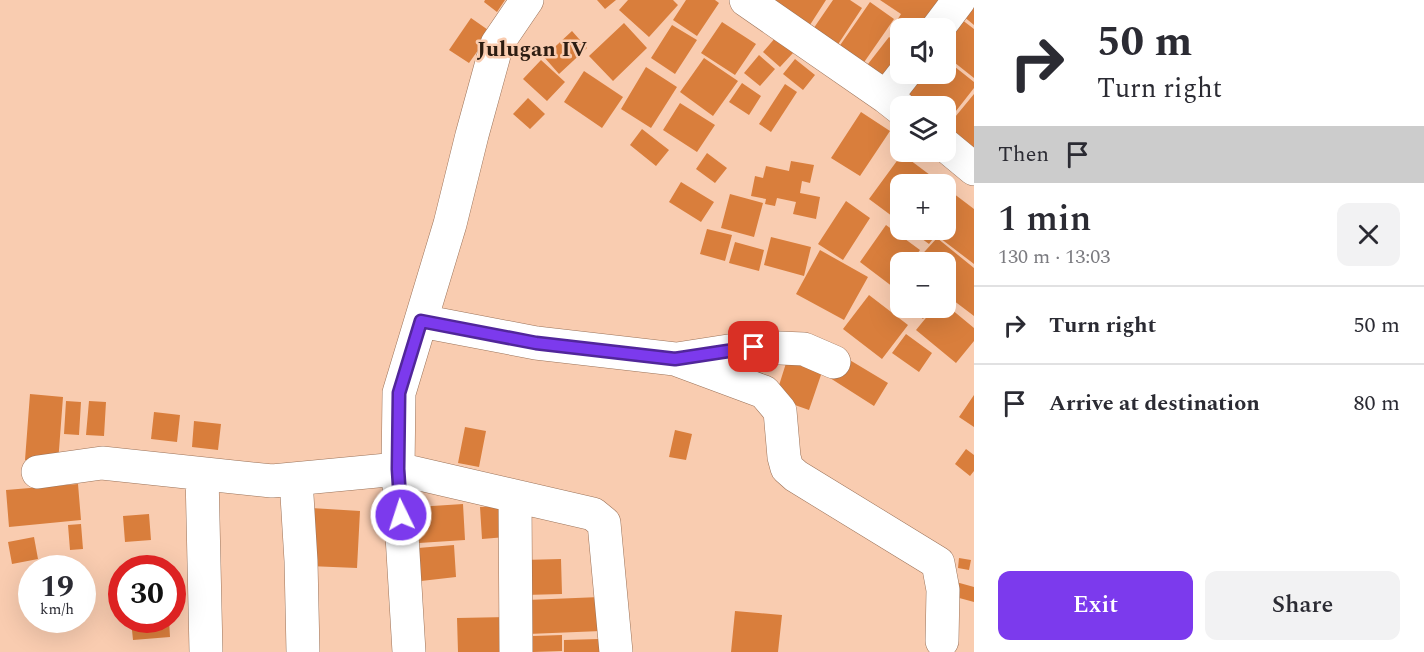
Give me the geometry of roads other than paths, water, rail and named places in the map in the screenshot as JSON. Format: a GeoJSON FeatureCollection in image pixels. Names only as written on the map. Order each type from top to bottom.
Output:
{"type":"FeatureCollection","features":[{"type":"Feature","properties":{"kind":"street"},"geometry":{"type":"LineString","coordinates":[[410,652],[398,469],[399,393],[450,224],[497,44],[527,0]]}},
{"type":"Feature","properties":{"kind":"street"},"geometry":{"type":"LineString","coordinates":[[746,0],[897,93]]}},
{"type":"Feature","properties":{"kind":"street"},"geometry":{"type":"LineString","coordinates":[[946,18],[959,0]]}},
{"type":"Feature","properties":{"kind":"street"},"geometry":{"type":"LineString","coordinates":[[956,154],[974,169]]}},
{"type":"Feature","properties":{"kind":"street"},"geometry":{"type":"LineString","coordinates":[[421,321],[536,343],[675,359],[764,392],[780,411],[787,468],[796,476],[938,563],[943,590],[942,641]]}},
{"type":"Feature","properties":{"kind":"street"},"geometry":{"type":"LineString","coordinates":[[675,359],[754,347],[804,349],[834,362]]}},
{"type":"Feature","properties":{"kind":"street"},"geometry":{"type":"LineString","coordinates":[[38,472],[102,463],[272,481],[398,469],[593,514],[604,523],[616,652]]}},
{"type":"Feature","properties":{"kind":"street"},"geometry":{"type":"LineString","coordinates":[[202,474],[206,652]]}},
{"type":"Feature","properties":{"kind":"street"},"geometry":{"type":"LineString","coordinates":[[296,479],[303,652]]}},
{"type":"Feature","properties":{"kind":"street"},"geometry":{"type":"LineString","coordinates":[[515,496],[516,652]]}},
{"type":"Feature","properties":{"kind":"district","name":"Julugan IV"},"geometry":{"type":"Point","coordinates":[532,49]}}]}
